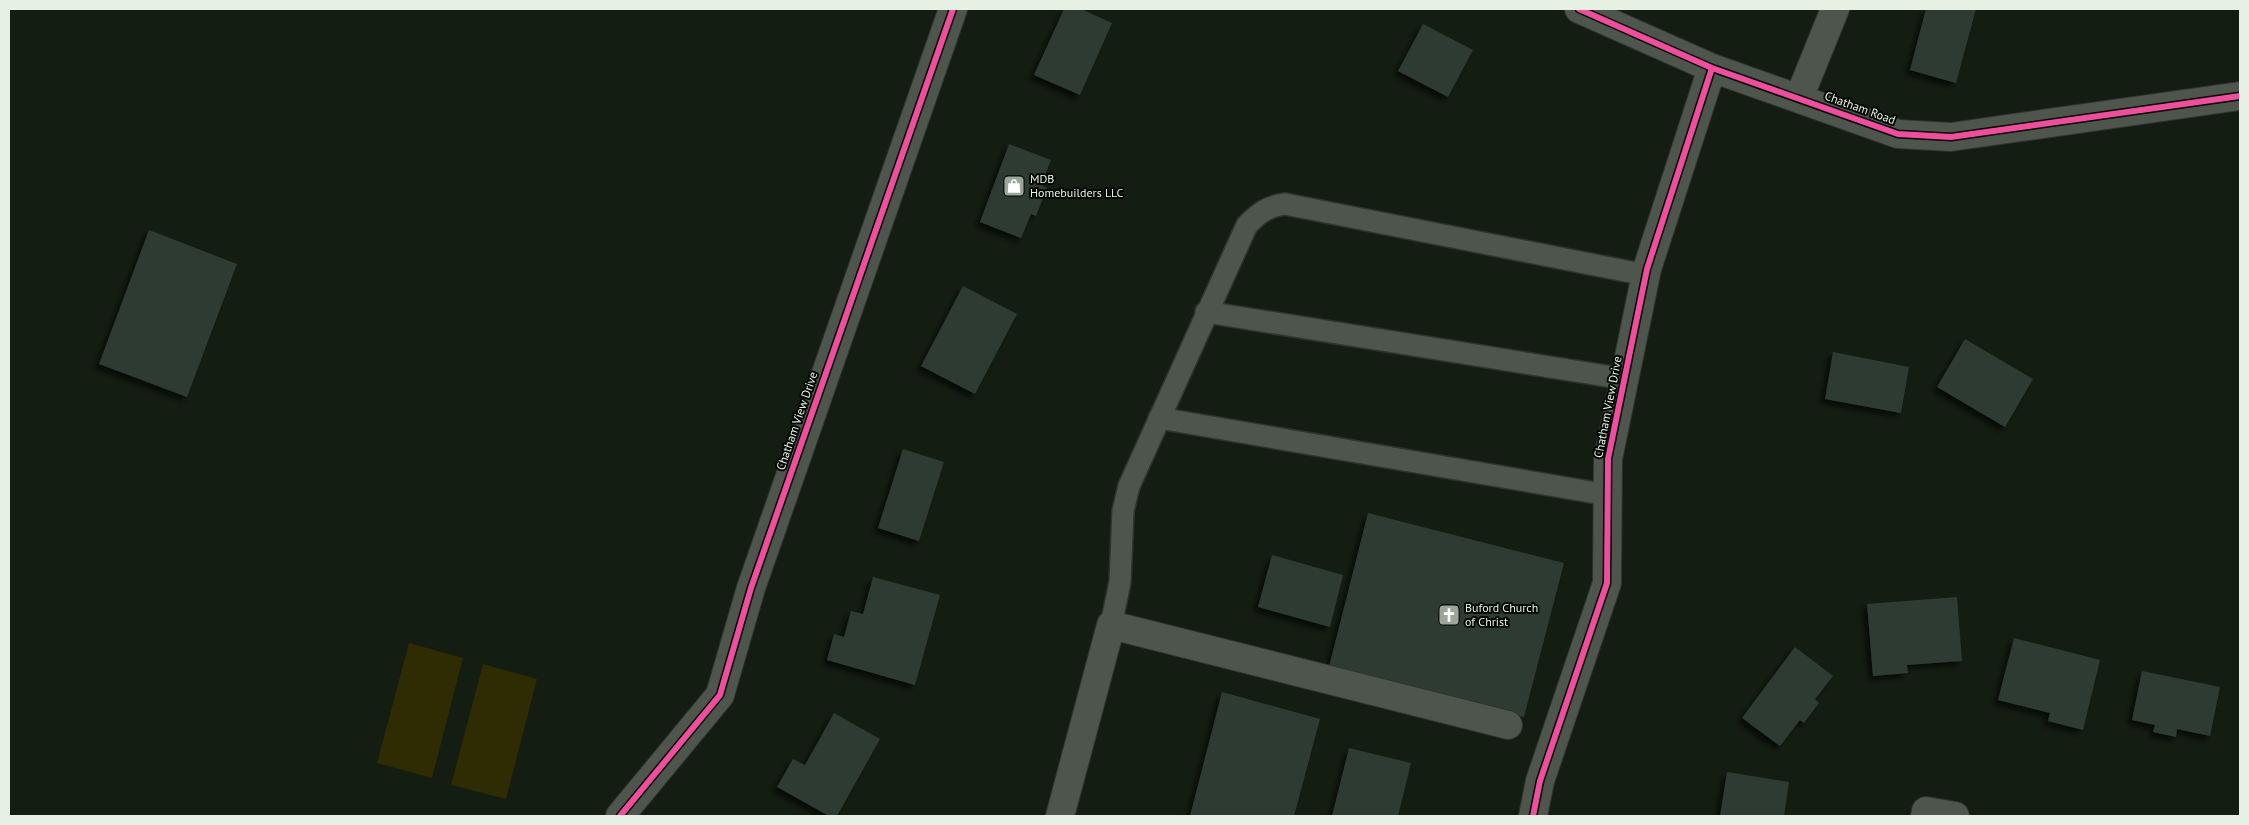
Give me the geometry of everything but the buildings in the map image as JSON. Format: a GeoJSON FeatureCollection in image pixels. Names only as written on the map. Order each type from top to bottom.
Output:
{"type":"FeatureCollection","features":[{"type":"Feature","properties":{"kind":"street","name":"Chatham View Drive"},"geometry":{"type":"LineString","coordinates":[[620,816],[720,695],[751,588],[953,9]]}},
{"type":"Feature","properties":{"kind":"street","name":"Chatham Road"},"geometry":{"type":"LineString","coordinates":[[1579,9],[1712,68],[1898,134],[1950,137],[2240,96]]}},
{"type":"Feature","properties":{"kind":"street"},"geometry":{"type":"LineString","coordinates":[[1799,98],[1835,9]]}},
{"type":"Feature","properties":{"kind":"street","name":"Chatham View Drive"},"geometry":{"type":"LineString","coordinates":[[1532,816],[1540,781],[1607,582],[1608,459],[1624,379],[1646,275],[1712,68]]}},
{"type":"Feature","properties":{"kind":"street"},"geometry":{"type":"LineString","coordinates":[[1060,816],[1111,625],[1508,726]]}},
{"type":"Feature","properties":{"kind":"street"},"geometry":{"type":"LineString","coordinates":[[1925,816],[1926,810],[1955,816]]}},
{"type":"Feature","properties":{"kind":"lane"},"geometry":{"type":"LineString","coordinates":[[1111,625],[1120,582],[1123,510],[1129,486],[1206,312],[1247,225],[1270,206],[1285,204],[1646,275]]}},
{"type":"Feature","properties":{"kind":"lane"},"geometry":{"type":"LineString","coordinates":[[1206,312],[1624,379]]}},
{"type":"Feature","properties":{"kind":"lane"},"geometry":{"type":"LineString","coordinates":[[1159,418],[1608,495]]}},
{"type":"Feature","properties":{"kind":"shaded area"},"geometry":{"type":"Polygon","coordinates":[[[409,643],[463,658],[432,778],[377,763],[409,643]]]}},
{"type":"Feature","properties":{"kind":"shaded area"},"geometry":{"type":"Polygon","coordinates":[[[483,664],[537,679],[506,799],[451,785],[483,664]]]}},
{"type":"Feature","properties":{"kind":"cycle path"},"geometry":{"type":"LineString","coordinates":[[620,816],[720,695],[751,588],[953,9]]}},
{"type":"Feature","properties":{"kind":"cycle path"},"geometry":{"type":"LineString","coordinates":[[1579,9],[1712,68],[1898,134],[1951,137],[2240,96]]}},
{"type":"Feature","properties":{"kind":"cycle path"},"geometry":{"type":"LineString","coordinates":[[1533,816],[1540,781],[1607,583],[1608,459],[1647,269],[1712,68]]}},
{"type":"Feature","properties":{"kind":"place","name":"MDB Homebuilders LLC"},"geometry":{"type":"Point","coordinates":[1014,186]}},
{"type":"Feature","properties":{"kind":"place","name":"Buford Church of Christ"},"geometry":{"type":"Point","coordinates":[1449,615]}}]}
